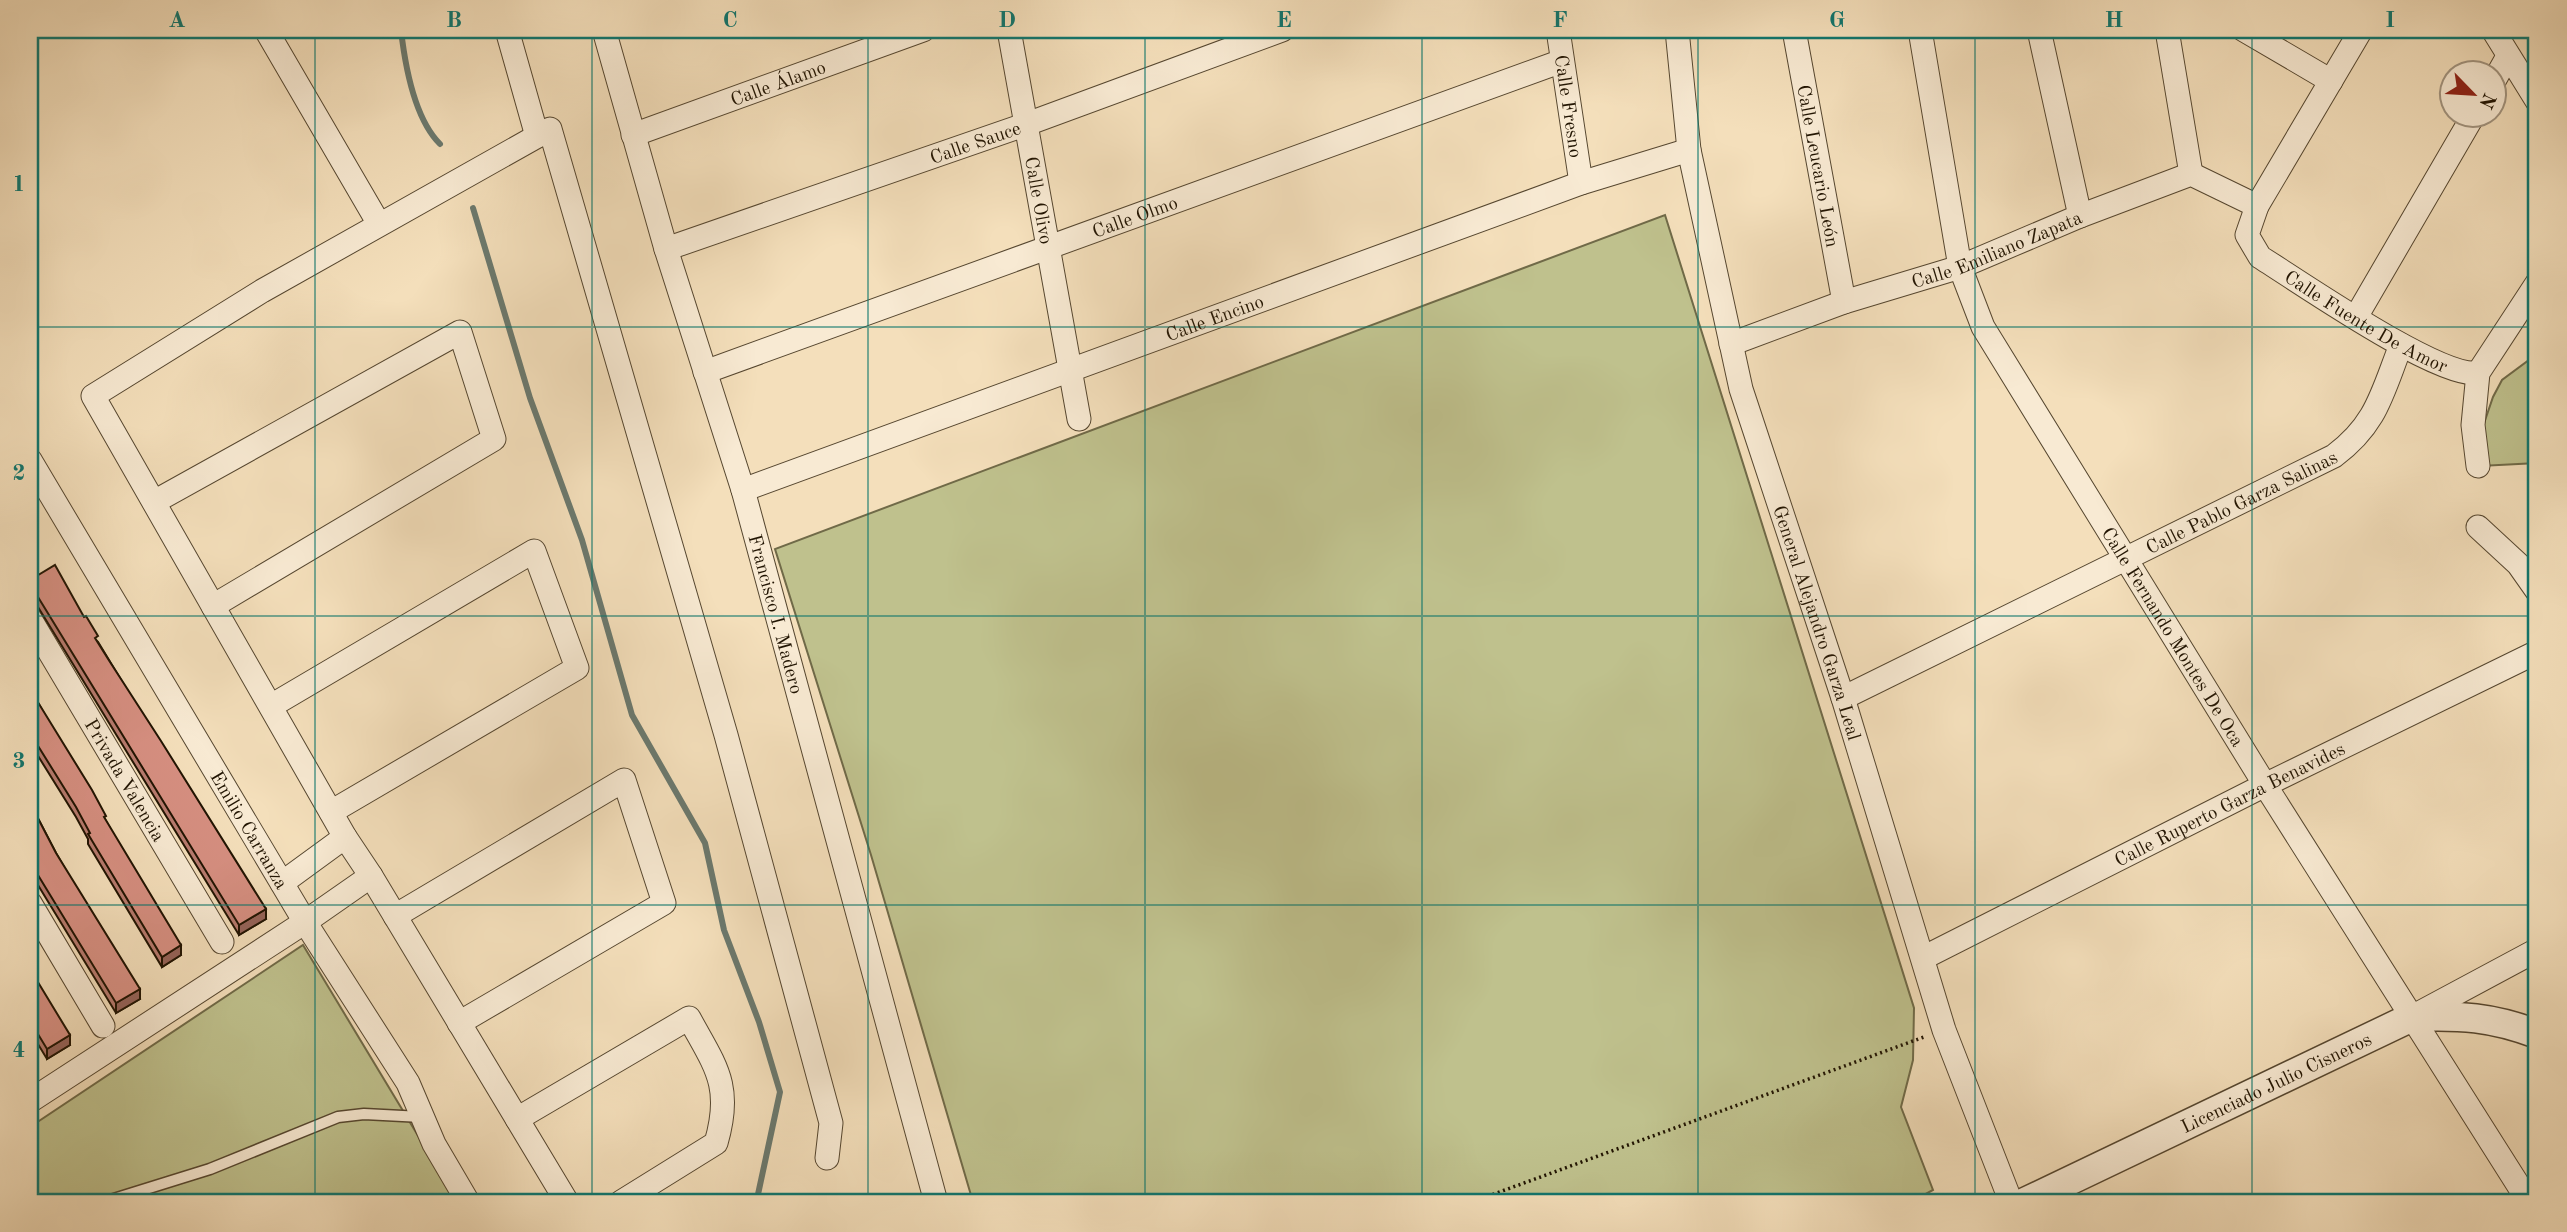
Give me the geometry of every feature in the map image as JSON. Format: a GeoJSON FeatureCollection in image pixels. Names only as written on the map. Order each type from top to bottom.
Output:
{"type":"FeatureCollection","features":[{"type":"Feature","properties":{"kind":"street"},"geometry":{"type":"LineString","coordinates":[[266,30],[379,224]]}},
{"type":"Feature","properties":{"kind":"street"},"geometry":{"type":"LineString","coordinates":[[507,30],[537,135]]}},
{"type":"Feature","properties":{"kind":"street","name":"Francisco I. Madero"},"geometry":{"type":"LineString","coordinates":[[604,30],[666,249],[743,491],[936,1202]]}},
{"type":"Feature","properties":{"kind":"street","name":"Calle Álamo"},"geometry":{"type":"LineString","coordinates":[[633,135],[923,30]]}},
{"type":"Feature","properties":{"kind":"street","name":"Calle Olivo"},"geometry":{"type":"LineString","coordinates":[[1009,30],[1079,419]]}},
{"type":"Feature","properties":{"kind":"street","name":"Calle Sauce"},"geometry":{"type":"LineString","coordinates":[[666,249],[1027,124],[1282,30]]}},
{"type":"Feature","properties":{"kind":"street","name":"Calle Fresno"},"geometry":{"type":"LineString","coordinates":[[1558,30],[1581,183]]}},
{"type":"Feature","properties":{"kind":"street","name":"General Alejandro Garza Leal"},"geometry":{"type":"LineString","coordinates":[[1677,30],[1689,150],[1741,389],[1843,698],[1944,1030],[2011,1202]]}},
{"type":"Feature","properties":{"kind":"street","name":"Calle Leucario León"},"geometry":{"type":"LineString","coordinates":[[1794,30],[1844,302]]}},
{"type":"Feature","properties":{"kind":"street","name":"Calle Fernando Montes De Oca"},"geometry":{"type":"LineString","coordinates":[[1920,30],[1960,267],[1983,327],[2265,785],[2529,1202]]}},
{"type":"Feature","properties":{"kind":"street"},"geometry":{"type":"LineString","coordinates":[[2039,30],[2080,216]]}},
{"type":"Feature","properties":{"kind":"street"},"geometry":{"type":"LineString","coordinates":[[2167,30],[2191,174],[2257,206],[2361,30]]}},
{"type":"Feature","properties":{"kind":"street"},"geometry":{"type":"LineString","coordinates":[[2244,30],[2331,81]]}},
{"type":"Feature","properties":{"kind":"street"},"geometry":{"type":"LineString","coordinates":[[2493,30],[2521,65],[2537,101]]}},
{"type":"Feature","properties":{"kind":"street","name":"Calle Olmo"},"geometry":{"type":"LineString","coordinates":[[705,372],[1562,61]]}},
{"type":"Feature","properties":{"kind":"street"},"geometry":{"type":"LineString","coordinates":[[566,1202],[345,837],[93,396],[262,291],[550,129],[726,735],[831,1123],[827,1158]]}},
{"type":"Feature","properties":{"kind":"street"},"geometry":{"type":"LineString","coordinates":[[2356,317],[2465,130]]}},
{"type":"Feature","properties":{"kind":"street","name":"Calle Encino"},"geometry":{"type":"LineString","coordinates":[[743,491],[1581,183],[1689,150]]}},
{"type":"Feature","properties":{"kind":"street","name":"Calle Emiliano Zapata"},"geometry":{"type":"LineString","coordinates":[[1731,344],[1844,302],[1960,267],[2080,216],[2191,174]]}},
{"type":"Feature","properties":{"kind":"street","name":"Calle Fuente De Amor"},"geometry":{"type":"LineString","coordinates":[[2257,206],[2247,235],[2260,257],[2401,345],[2465,373],[2479,373]]}},
{"type":"Feature","properties":{"kind":"street"},"geometry":{"type":"LineString","coordinates":[[2478,466],[2473,425],[2479,373],[2537,283]]}},
{"type":"Feature","properties":{"kind":"street"},"geometry":{"type":"LineString","coordinates":[[154,502],[460,332],[494,439],[213,606]]}},
{"type":"Feature","properties":{"kind":"street","name":"Calle Pablo Garza Salinas"},"geometry":{"type":"LineString","coordinates":[[1843,698],[2334,456],[2348,445],[2373,417],[2401,345]]}},
{"type":"Feature","properties":{"kind":"street","name":"Emilio Carranza"},"geometry":{"type":"LineString","coordinates":[[30,460],[305,922],[408,1083],[434,1144],[468,1202]]}},
{"type":"Feature","properties":{"kind":"street"},"geometry":{"type":"LineString","coordinates":[[2478,527],[2518,564],[2537,591]]}},
{"type":"Feature","properties":{"kind":"street"},"geometry":{"type":"LineString","coordinates":[[271,706],[534,551],[577,668],[331,812]]}},
{"type":"Feature","properties":{"kind":"street","name":"Privada Valencia"},"geometry":{"type":"LineString","coordinates":[[30,619],[222,942]]}},
{"type":"Feature","properties":{"kind":"street","name":"Calle Ruperto Garza Benavides"},"geometry":{"type":"LineString","coordinates":[[1923,958],[2265,785],[2537,652]]}},
{"type":"Feature","properties":{"kind":"street"},"geometry":{"type":"LineString","coordinates":[[395,916],[624,780],[664,903],[459,1023]]}},
{"type":"Feature","properties":{"kind":"street"},"geometry":{"type":"LineString","coordinates":[[282,883],[345,837]]}},
{"type":"Feature","properties":{"kind":"street"},"geometry":{"type":"LineString","coordinates":[[30,1101],[371,876]]}},
{"type":"Feature","properties":{"kind":"street"},"geometry":{"type":"LineString","coordinates":[[30,903],[103,1026]]}},
{"type":"Feature","properties":{"kind":"street"},"geometry":{"type":"LineString","coordinates":[[2412,1017],[2537,950]]}},
{"type":"Feature","properties":{"kind":"street","name":"Licenciado Julio Cisneros"},"geometry":{"type":"LineString","coordinates":[[2025,1202],[2412,1017],[2457,1015],[2505,1022],[2537,1034]]}},
{"type":"Feature","properties":{"kind":"street"},"geometry":{"type":"LineString","coordinates":[[517,1119],[689,1018],[721,1078],[724,1117],[716,1143],[621,1202]]}},
{"type":"Feature","properties":{"kind":"lane"},"geometry":{"type":"LineString","coordinates":[[104,1202],[210,1169],[338,1117],[364,1114],[422,1117]]}},
{"type":"Feature","properties":{"kind":"path"},"geometry":{"type":"LineString","coordinates":[[1472,1202],[1944,1030]]}},
{"type":"Feature","properties":{"kind":"green space"},"geometry":{"type":"Polygon","coordinates":[[[1665,215],[1914,1008],[1913,1060],[1901,1107],[1933,1190],[1911,1202],[973,1202],[871,855],[775,549],[1665,215]]]}},
{"type":"Feature","properties":{"kind":"green space"},"geometry":{"type":"Polygon","coordinates":[[[2537,354],[2537,463],[2480,466],[2476,447],[2493,397],[2502,380],[2537,354]]]}},
{"type":"Feature","properties":{"kind":"green space"},"geometry":{"type":"Polygon","coordinates":[[[303,945],[458,1202],[30,1202],[30,1127],[303,945]]]}},
{"type":"Feature","properties":{"kind":"building"},"geometry":{"type":"Polygon","coordinates":[[[55,565],[84,617],[86,616],[98,636],[95,638],[266,909],[239,925],[30,584],[30,580],[55,565]]]}},
{"type":"Feature","properties":{"kind":"building"},"geometry":{"type":"Polygon","coordinates":[[[30,685],[33,690],[31,691],[92,790],[106,816],[104,817],[181,945],[162,957],[30,733],[30,685]]]}},
{"type":"Feature","properties":{"kind":"building"},"geometry":{"type":"Polygon","coordinates":[[[30,803],[56,853],[140,989],[116,1003],[30,862],[30,803]]]}},
{"type":"Feature","properties":{"kind":"building"},"geometry":{"type":"Polygon","coordinates":[[[30,969],[70,1035],[47,1049],[30,1021],[30,969]]]}},
{"type":"Feature","properties":{"kind":"waterway"},"geometry":{"type":"LineString","coordinates":[[401,30],[408,75],[417,106],[440,144]]}},
{"type":"Feature","properties":{"kind":"waterway"},"geometry":{"type":"LineString","coordinates":[[473,208],[530,398],[582,540],[632,715],[705,843],[724,930],[759,1022],[780,1092],[757,1199],[754,1202]]}}]}
